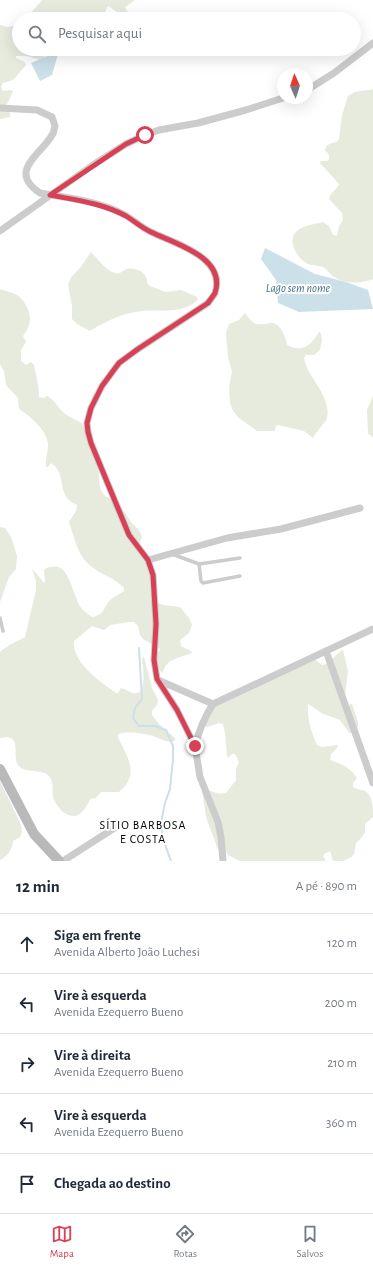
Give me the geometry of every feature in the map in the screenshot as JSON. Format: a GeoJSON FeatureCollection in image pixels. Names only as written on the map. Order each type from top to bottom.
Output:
{"type":"FeatureCollection","features":[{"type":"Feature","properties":{"kind":"main road"},"geometry":{"type":"LineString","coordinates":[[0,769],[34,834],[59,861]]}},
{"type":"Feature","properties":{"kind":"street"},"geometry":{"type":"LineString","coordinates":[[361,52],[373,43]]}},
{"type":"Feature","properties":{"kind":"street"},"geometry":{"type":"LineString","coordinates":[[313,86],[334,73],[356,56]]}},
{"type":"Feature","properties":{"kind":"street"},"geometry":{"type":"LineString","coordinates":[[0,232],[50,195],[126,144],[159,130],[246,110],[277,100]]}},
{"type":"Feature","properties":{"kind":"street"},"geometry":{"type":"LineString","coordinates":[[0,108],[37,110],[52,117],[55,126],[52,136],[31,160],[27,168],[26,176],[28,182],[34,189],[40,193],[100,205],[125,215],[150,232],[184,246],[198,254],[210,265],[216,279],[215,293],[208,303],[119,363],[102,386],[91,408],[87,423],[91,443],[129,535],[148,560],[153,575],[156,624],[154,660],[157,679],[177,710],[195,746],[200,777],[218,822],[223,861]]}},
{"type":"Feature","properties":{"kind":"street"},"geometry":{"type":"LineString","coordinates":[[148,560],[227,538],[281,529],[360,508]]}},
{"type":"Feature","properties":{"kind":"street"},"geometry":{"type":"LineString","coordinates":[[195,746],[200,727],[213,704],[326,650],[373,630]]}},
{"type":"Feature","properties":{"kind":"street"},"geometry":{"type":"LineString","coordinates":[[326,650],[373,783]]}},
{"type":"Feature","properties":{"kind":"street"},"geometry":{"type":"LineString","coordinates":[[157,679],[213,704]]}},
{"type":"Feature","properties":{"kind":"street"},"geometry":{"type":"LineString","coordinates":[[63,861],[116,827]]}},
{"type":"Feature","properties":{"kind":"lane"},"geometry":{"type":"LineString","coordinates":[[171,554],[198,564],[240,558]]}},
{"type":"Feature","properties":{"kind":"lane"},"geometry":{"type":"LineString","coordinates":[[198,564],[201,581],[203,583],[240,576]]}},
{"type":"Feature","properties":{"kind":"lane"},"geometry":{"type":"LineString","coordinates":[[0,618],[3,631]]}},
{"type":"Feature","properties":{"kind":"shaded area"},"geometry":{"type":"Polygon","coordinates":[[[42,0],[135,0],[125,7],[128,12],[117,12],[108,6],[105,12],[32,12],[42,0]]]}},
{"type":"Feature","properties":{"kind":"shaded area"},"geometry":{"type":"Polygon","coordinates":[[[0,25],[8,27],[12,26],[12,56],[16,56],[16,58],[25,62],[26,65],[13,80],[3,83],[1,87],[3,91],[13,91],[6,106],[10,113],[10,117],[0,119],[0,25]]]}},
{"type":"Feature","properties":{"kind":"shaded area"},"geometry":{"type":"Polygon","coordinates":[[[27,56],[45,56],[40,60],[27,56]]]}},
{"type":"Feature","properties":{"kind":"shaded area"},"geometry":{"type":"Polygon","coordinates":[[[373,89],[373,279],[368,281],[348,282],[334,277],[323,267],[310,265],[304,262],[294,249],[293,239],[297,231],[303,227],[323,222],[329,226],[333,235],[337,236],[339,226],[343,220],[342,213],[329,199],[339,184],[320,163],[321,161],[327,161],[329,159],[329,155],[325,150],[326,146],[337,142],[339,139],[342,115],[348,96],[355,92],[373,89]]]}},
{"type":"Feature","properties":{"kind":"shaded area"},"geometry":{"type":"Polygon","coordinates":[[[91,252],[105,267],[112,272],[118,273],[127,269],[138,270],[146,276],[147,283],[150,286],[166,292],[181,290],[197,297],[198,300],[185,308],[178,310],[142,311],[121,316],[90,331],[77,324],[72,319],[72,306],[68,285],[71,277],[80,268],[91,252]]]}},
{"type":"Feature","properties":{"kind":"shaded area"},"geometry":{"type":"Polygon","coordinates":[[[0,289],[18,296],[24,302],[28,310],[30,321],[23,336],[26,342],[21,350],[21,361],[26,365],[31,362],[34,365],[39,397],[43,398],[47,396],[64,413],[85,427],[97,465],[100,485],[103,493],[110,499],[117,501],[141,534],[142,537],[139,545],[154,569],[150,588],[151,596],[160,604],[180,607],[189,618],[192,625],[189,633],[180,640],[181,646],[192,653],[170,662],[164,668],[163,673],[159,670],[156,656],[160,649],[143,639],[140,635],[138,626],[134,622],[110,625],[104,630],[92,626],[74,641],[75,649],[82,664],[96,678],[116,693],[118,693],[121,688],[133,693],[138,693],[141,690],[144,680],[142,660],[144,657],[152,688],[158,700],[157,705],[152,711],[152,715],[159,724],[175,738],[175,741],[169,741],[140,733],[118,734],[118,738],[130,766],[131,772],[129,779],[119,792],[101,792],[96,798],[90,799],[83,811],[76,816],[68,815],[57,805],[54,800],[52,782],[49,776],[42,772],[21,768],[16,761],[15,746],[12,739],[7,737],[0,738],[0,652],[9,645],[25,637],[36,590],[36,581],[32,569],[44,583],[44,570],[46,568],[58,567],[63,570],[67,575],[79,604],[83,610],[92,617],[102,613],[110,600],[124,591],[124,588],[92,567],[83,558],[69,522],[76,511],[77,505],[70,501],[66,496],[56,468],[51,463],[48,467],[46,467],[48,445],[45,434],[38,424],[19,409],[18,398],[6,385],[4,371],[0,364],[0,289]]]}},
{"type":"Feature","properties":{"kind":"shaded area"},"geometry":{"type":"Polygon","coordinates":[[[245,313],[251,321],[256,324],[272,323],[278,326],[284,335],[287,345],[293,347],[302,348],[310,344],[319,332],[321,333],[322,340],[320,350],[314,355],[306,355],[304,358],[308,370],[325,399],[328,412],[326,420],[313,438],[304,431],[278,425],[276,426],[275,431],[257,431],[239,418],[233,411],[230,403],[229,387],[232,371],[228,358],[226,333],[229,324],[239,320],[245,313]]]}},
{"type":"Feature","properties":{"kind":"shaded area"},"geometry":{"type":"Polygon","coordinates":[[[373,396],[373,438],[368,433],[367,410],[373,396]]]}},
{"type":"Feature","properties":{"kind":"shaded area"},"geometry":{"type":"Polygon","coordinates":[[[0,527],[5,528],[11,537],[17,556],[16,569],[9,577],[0,602],[0,527]]]}},
{"type":"Feature","properties":{"kind":"shaded area"},"geometry":{"type":"Polygon","coordinates":[[[343,650],[348,671],[345,696],[347,715],[350,704],[352,704],[358,722],[358,727],[350,734],[340,720],[323,714],[308,704],[308,715],[317,745],[322,747],[338,745],[331,754],[330,760],[341,764],[352,771],[357,778],[353,783],[353,787],[365,791],[370,795],[373,806],[373,817],[365,824],[365,832],[356,843],[354,854],[352,857],[343,861],[333,861],[330,851],[323,856],[326,861],[240,861],[228,855],[223,847],[218,850],[206,817],[202,790],[226,793],[236,780],[236,769],[239,762],[235,754],[232,754],[228,758],[227,756],[223,724],[219,723],[207,727],[204,726],[209,712],[222,699],[302,661],[316,660],[322,665],[330,661],[343,650]]]}},
{"type":"Feature","properties":{"kind":"shaded area"},"geometry":{"type":"Polygon","coordinates":[[[0,781],[20,822],[22,832],[20,837],[13,841],[9,852],[0,860],[0,781]]]}},
{"type":"Feature","properties":{"kind":"water"},"geometry":{"type":"Polygon","coordinates":[[[47,56],[58,56],[52,75],[40,81],[31,63],[47,56]]]}},
{"type":"Feature","properties":{"kind":"water","name":"Lago sem nome"},"geometry":{"type":"Polygon","coordinates":[[[265,248],[315,274],[346,282],[368,290],[373,309],[299,312],[278,303],[276,280],[261,259],[265,248]]]}},
{"type":"Feature","properties":{"kind":"waterway"},"geometry":{"type":"LineString","coordinates":[[139,648],[142,699],[135,708],[133,718],[139,726],[155,726],[166,730],[173,746],[170,789],[165,803],[161,823],[163,839],[171,861]]}},
{"type":"Feature","properties":{"kind":"district","name":"SÍTIO BARBOSA E COSTA"},"geometry":{"type":"Point","coordinates":[143,832]}},
{"type":"Feature","properties":{"kind":"route"},"geometry":{"type":"LineString","coordinates":[[145,135],[126,144],[50,195],[100,205],[125,215],[150,232],[184,246],[198,254],[210,265],[216,279],[215,293],[208,303],[119,363],[102,386],[91,408],[87,423],[91,443],[129,535],[148,560],[153,575],[156,624],[154,660],[157,679],[177,710],[195,746]]}}]}
